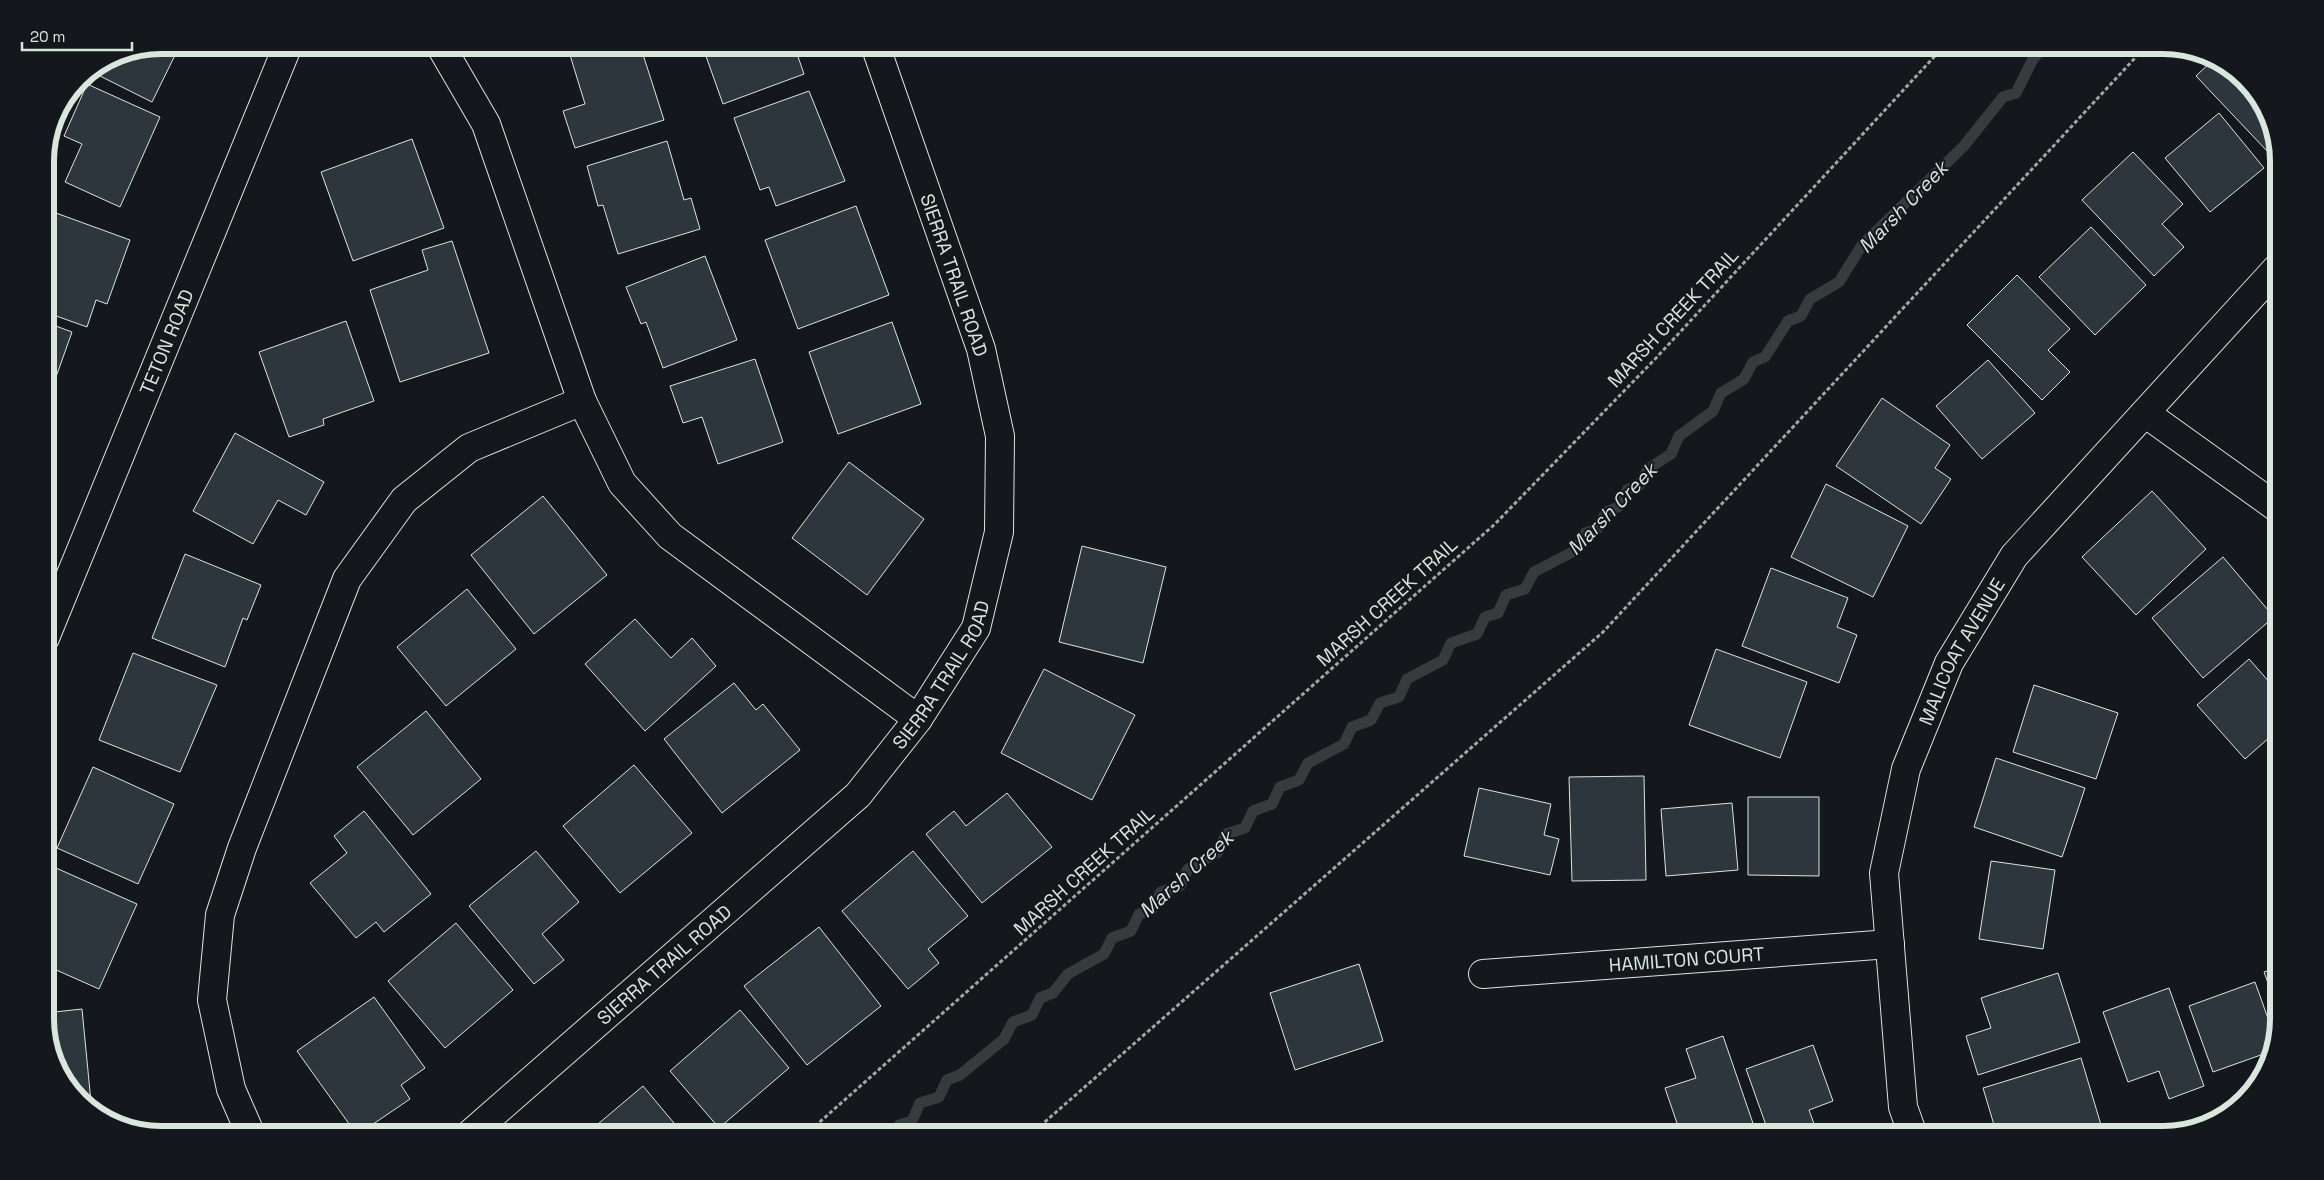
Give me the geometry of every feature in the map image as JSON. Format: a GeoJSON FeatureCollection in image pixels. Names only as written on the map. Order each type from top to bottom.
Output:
{"type":"FeatureCollection","features":[{"type":"Feature","properties":{"kind":"street","name":"TETON ROAD"},"geometry":{"type":"LineString","coordinates":[[54,616],[284,54]]}},
{"type":"Feature","properties":{"kind":"street"},"geometry":{"type":"LineString","coordinates":[[445,54],[486,124],[582,401],[622,483],[670,536],[918,719]]}},
{"type":"Feature","properties":{"kind":"street","name":"SIERRA TRAIL ROAD"},"geometry":{"type":"LineString","coordinates":[[479,1126],[858,795],[918,719],[976,628],[999,532],[1000,436],[981,349],[878,54]]}},
{"type":"Feature","properties":{"kind":"street","name":"MALICOAT AVENUE"},"geometry":{"type":"LineString","coordinates":[[1910,1126],[1903,1107],[1884,873],[1906,769],[1949,663],[2014,556],[2270,276]]}},
{"type":"Feature","properties":{"kind":"street"},"geometry":{"type":"LineString","coordinates":[[247,1126],[231,1089],[212,1000],[220,915],[242,848],[347,579],[404,500],[469,448],[582,401]]}},
{"type":"Feature","properties":{"kind":"street"},"geometry":{"type":"LineString","coordinates":[[2145,413],[2270,503]]}},
{"type":"Feature","properties":{"kind":"street","name":"HAMILTON COURT"},"geometry":{"type":"LineString","coordinates":[[1483,974],[1890,944]]}},
{"type":"Feature","properties":{"kind":"path","name":"MARSH CREEK TRAIL"},"geometry":{"type":"LineString","coordinates":[[815,1126],[1495,524],[1657,357],[1937,54]]}},
{"type":"Feature","properties":{"kind":"path"},"geometry":{"type":"LineString","coordinates":[[1040,1126],[1603,632],[2139,54]]}},
{"type":"Feature","properties":{"kind":"building"},"geometry":{"type":"Polygon","coordinates":[[[154,54],[176,54],[152,102],[98,75],[107,68],[127,59],[154,54]]]}},
{"type":"Feature","properties":{"kind":"building"},"geometry":{"type":"Polygon","coordinates":[[[643,54],[664,120],[575,148],[563,111],[585,104],[570,55],[643,54]]]}},
{"type":"Feature","properties":{"kind":"building"},"geometry":{"type":"Polygon","coordinates":[[[705,54],[797,54],[804,74],[723,104],[705,54]]]}},
{"type":"Feature","properties":{"kind":"building"},"geometry":{"type":"Polygon","coordinates":[[[2208,64],[2223,72],[2244,90],[2252,101],[2265,127],[2270,151],[2268,152],[2196,76],[2208,64]]]}},
{"type":"Feature","properties":{"kind":"building"},"geometry":{"type":"Polygon","coordinates":[[[87,84],[160,117],[120,207],[65,182],[82,144],[64,136],[87,84]]]}},
{"type":"Feature","properties":{"kind":"building"},"geometry":{"type":"Polygon","coordinates":[[[809,91],[845,181],[776,206],[769,187],[760,190],[734,118],[809,91]]]}},
{"type":"Feature","properties":{"kind":"building"},"geometry":{"type":"Polygon","coordinates":[[[2219,113],[2264,168],[2210,212],[2165,158],[2219,113]]]}},
{"type":"Feature","properties":{"kind":"building"},"geometry":{"type":"Polygon","coordinates":[[[412,139],[444,228],[353,261],[321,172],[412,139]]]}},
{"type":"Feature","properties":{"kind":"building"},"geometry":{"type":"Polygon","coordinates":[[[667,141],[684,200],[691,198],[700,229],[618,254],[603,205],[598,206],[587,166],[667,141]]]}},
{"type":"Feature","properties":{"kind":"building"},"geometry":{"type":"Polygon","coordinates":[[[2133,152],[2183,204],[2162,224],[2184,247],[2154,276],[2082,200],[2133,152]]]}},
{"type":"Feature","properties":{"kind":"building"},"geometry":{"type":"Polygon","coordinates":[[[856,206],[889,295],[798,329],[765,240],[856,206]]]}},
{"type":"Feature","properties":{"kind":"building"},"geometry":{"type":"Polygon","coordinates":[[[54,212],[130,240],[107,304],[96,300],[87,327],[54,315],[54,212]]]}},
{"type":"Feature","properties":{"kind":"building"},"geometry":{"type":"Polygon","coordinates":[[[2091,227],[2146,285],[2095,335],[2039,277],[2091,227]]]}},
{"type":"Feature","properties":{"kind":"building"},"geometry":{"type":"Polygon","coordinates":[[[452,241],[489,353],[400,382],[370,290],[428,270],[422,250],[452,241]]]}},
{"type":"Feature","properties":{"kind":"building"},"geometry":{"type":"Polygon","coordinates":[[[705,256],[737,340],[663,368],[646,322],[641,324],[626,287],[705,256]]]}},
{"type":"Feature","properties":{"kind":"building"},"geometry":{"type":"Polygon","coordinates":[[[2017,275],[2070,329],[2048,350],[2070,372],[2042,400],[1967,325],[2017,275]]]}},
{"type":"Feature","properties":{"kind":"building"},"geometry":{"type":"Polygon","coordinates":[[[346,321],[374,401],[323,419],[324,425],[289,437],[259,352],[346,321]]]}},
{"type":"Feature","properties":{"kind":"building"},"geometry":{"type":"Polygon","coordinates":[[[892,322],[921,404],[838,434],[809,352],[892,322]]]}},
{"type":"Feature","properties":{"kind":"building"},"geometry":{"type":"Polygon","coordinates":[[[54,325],[72,332],[54,383],[54,325]]]}},
{"type":"Feature","properties":{"kind":"building"},"geometry":{"type":"Polygon","coordinates":[[[755,359],[783,442],[718,464],[702,417],[683,423],[670,386],[755,359]]]}},
{"type":"Feature","properties":{"kind":"building"},"geometry":{"type":"Polygon","coordinates":[[[1988,360],[2035,413],[1982,459],[1936,406],[1988,360]]]}},
{"type":"Feature","properties":{"kind":"building"},"geometry":{"type":"Polygon","coordinates":[[[1882,398],[1950,445],[1935,468],[1951,479],[1921,524],[1836,466],[1882,398]]]}},
{"type":"Feature","properties":{"kind":"building"},"geometry":{"type":"Polygon","coordinates":[[[235,433],[324,482],[306,515],[278,500],[253,544],[193,511],[235,433]]]}},
{"type":"Feature","properties":{"kind":"building"},"geometry":{"type":"Polygon","coordinates":[[[849,462],[924,519],[867,595],[792,538],[849,462]]]}},
{"type":"Feature","properties":{"kind":"building"},"geometry":{"type":"Polygon","coordinates":[[[1826,484],[1908,526],[1873,597],[1791,557],[1826,484]]]}},
{"type":"Feature","properties":{"kind":"building"},"geometry":{"type":"Polygon","coordinates":[[[2152,491],[2206,549],[2136,615],[2082,557],[2152,491]]]}},
{"type":"Feature","properties":{"kind":"building"},"geometry":{"type":"Polygon","coordinates":[[[543,496],[607,575],[534,634],[471,555],[543,496]]]}},
{"type":"Feature","properties":{"kind":"building"},"geometry":{"type":"Polygon","coordinates":[[[1082,546],[1166,567],[1143,663],[1059,642],[1082,546]]]}},
{"type":"Feature","properties":{"kind":"building"},"geometry":{"type":"Polygon","coordinates":[[[185,554],[261,585],[247,620],[243,618],[225,667],[152,638],[185,554]]]}},
{"type":"Feature","properties":{"kind":"building"},"geometry":{"type":"Polygon","coordinates":[[[2223,557],[2270,612],[2270,620],[2203,678],[2152,618],[2223,557]]]}},
{"type":"Feature","properties":{"kind":"building"},"geometry":{"type":"Polygon","coordinates":[[[1771,568],[1848,598],[1837,627],[1857,635],[1839,683],[1742,646],[1771,568]]]}},
{"type":"Feature","properties":{"kind":"building"},"geometry":{"type":"Polygon","coordinates":[[[467,589],[516,649],[446,706],[397,647],[467,589]]]}},
{"type":"Feature","properties":{"kind":"building"},"geometry":{"type":"Polygon","coordinates":[[[635,619],[671,658],[692,638],[716,666],[645,731],[585,664],[635,619]]]}},
{"type":"Feature","properties":{"kind":"building"},"geometry":{"type":"Polygon","coordinates":[[[1716,649],[1807,682],[1780,758],[1689,725],[1716,649]]]}},
{"type":"Feature","properties":{"kind":"building"},"geometry":{"type":"Polygon","coordinates":[[[133,653],[217,685],[180,772],[99,740],[133,653]]]}},
{"type":"Feature","properties":{"kind":"building"},"geometry":{"type":"Polygon","coordinates":[[[2249,659],[2270,683],[2270,737],[2245,759],[2197,705],[2249,659]]]}},
{"type":"Feature","properties":{"kind":"building"},"geometry":{"type":"Polygon","coordinates":[[[1044,669],[1135,715],[1092,800],[1001,753],[1044,669]]]}},
{"type":"Feature","properties":{"kind":"building"},"geometry":{"type":"Polygon","coordinates":[[[734,683],[756,710],[763,704],[800,750],[722,813],[664,739],[734,683]]]}},
{"type":"Feature","properties":{"kind":"building"},"geometry":{"type":"Polygon","coordinates":[[[2034,685],[2118,713],[2096,779],[2013,752],[2034,685]]]}},
{"type":"Feature","properties":{"kind":"building"},"geometry":{"type":"Polygon","coordinates":[[[426,711],[481,779],[413,835],[357,767],[426,711]]]}},
{"type":"Feature","properties":{"kind":"building"},"geometry":{"type":"Polygon","coordinates":[[[1996,758],[2085,788],[2062,857],[1974,827],[1996,758]]]}},
{"type":"Feature","properties":{"kind":"building"},"geometry":{"type":"Polygon","coordinates":[[[634,765],[692,833],[620,893],[563,826],[634,765]]]}},
{"type":"Feature","properties":{"kind":"building"},"geometry":{"type":"Polygon","coordinates":[[[93,767],[174,804],[138,884],[57,848],[93,767]]]}},
{"type":"Feature","properties":{"kind":"building"},"geometry":{"type":"Polygon","coordinates":[[[1644,776],[1646,880],[1572,881],[1569,777],[1644,776]]]}},
{"type":"Feature","properties":{"kind":"building"},"geometry":{"type":"Polygon","coordinates":[[[1479,788],[1551,804],[1544,835],[1559,839],[1550,875],[1464,856],[1479,788]]]}},
{"type":"Feature","properties":{"kind":"building"},"geometry":{"type":"Polygon","coordinates":[[[1007,793],[1052,847],[982,903],[926,834],[954,811],[966,826],[1007,793]]]}},
{"type":"Feature","properties":{"kind":"building"},"geometry":{"type":"Polygon","coordinates":[[[1748,797],[1819,797],[1819,876],[1748,875],[1748,797]]]}},
{"type":"Feature","properties":{"kind":"building"},"geometry":{"type":"Polygon","coordinates":[[[1732,803],[1738,870],[1666,876],[1661,809],[1732,803]]]}},
{"type":"Feature","properties":{"kind":"building"},"geometry":{"type":"Polygon","coordinates":[[[364,811],[431,894],[384,932],[376,922],[356,938],[310,883],[347,853],[334,836],[364,811]]]}},
{"type":"Feature","properties":{"kind":"building"},"geometry":{"type":"Polygon","coordinates":[[[536,851],[579,902],[542,934],[564,960],[534,984],[469,906],[536,851]]]}},
{"type":"Feature","properties":{"kind":"building"},"geometry":{"type":"Polygon","coordinates":[[[913,851],[968,916],[928,949],[939,963],[908,989],[842,911],[913,851]]]}},
{"type":"Feature","properties":{"kind":"building"},"geometry":{"type":"Polygon","coordinates":[[[1991,861],[2055,870],[2043,949],[1979,939],[1991,861]]]}},
{"type":"Feature","properties":{"kind":"building"},"geometry":{"type":"Polygon","coordinates":[[[56,868],[137,904],[99,989],[54,969],[54,872],[56,868]]]}},
{"type":"Feature","properties":{"kind":"building"},"geometry":{"type":"Polygon","coordinates":[[[456,923],[513,990],[445,1048],[388,981],[456,923]]]}},
{"type":"Feature","properties":{"kind":"building"},"geometry":{"type":"Polygon","coordinates":[[[819,927],[881,1006],[807,1065],[744,986],[819,927]]]}},
{"type":"Feature","properties":{"kind":"building"},"geometry":{"type":"Polygon","coordinates":[[[1359,964],[1383,1041],[1295,1070],[1270,993],[1359,964]]]}},
{"type":"Feature","properties":{"kind":"building"},"geometry":{"type":"Polygon","coordinates":[[[2270,970],[2270,988],[2264,972],[2270,970]]]}},
{"type":"Feature","properties":{"kind":"building"},"geometry":{"type":"Polygon","coordinates":[[[2058,973],[2080,1042],[1978,1075],[1966,1036],[1991,1028],[1981,998],[2058,973]]]}},
{"type":"Feature","properties":{"kind":"building"},"geometry":{"type":"Polygon","coordinates":[[[2255,982],[2270,1023],[2265,1054],[2213,1072],[2189,1006],[2255,982]]]}},
{"type":"Feature","properties":{"kind":"building"},"geometry":{"type":"Polygon","coordinates":[[[2169,988],[2204,1086],[2169,1099],[2159,1071],[2128,1082],[2103,1012],[2169,988]]]}},
{"type":"Feature","properties":{"kind":"building"},"geometry":{"type":"Polygon","coordinates":[[[374,997],[425,1068],[401,1085],[410,1099],[370,1126],[351,1126],[297,1051],[374,997]]]}},
{"type":"Feature","properties":{"kind":"building"},"geometry":{"type":"Polygon","coordinates":[[[82,1009],[91,1101],[72,1079],[59,1053],[54,1026],[54,1012],[82,1009]]]}},
{"type":"Feature","properties":{"kind":"building"},"geometry":{"type":"Polygon","coordinates":[[[740,1010],[789,1068],[721,1126],[717,1126],[670,1071],[740,1010]]]}},
{"type":"Feature","properties":{"kind":"building"},"geometry":{"type":"Polygon","coordinates":[[[1723,1036],[1754,1126],[1678,1126],[1665,1088],[1696,1078],[1686,1049],[1723,1036]]]}},
{"type":"Feature","properties":{"kind":"building"},"geometry":{"type":"Polygon","coordinates":[[[1813,1045],[1833,1101],[1809,1110],[1815,1126],[1779,1126],[1778,1124],[1766,1126],[1746,1069],[1813,1045]]]}},
{"type":"Feature","properties":{"kind":"building"},"geometry":{"type":"Polygon","coordinates":[[[2081,1058],[2101,1126],[1994,1126],[1983,1088],[2081,1058]]]}},
{"type":"Feature","properties":{"kind":"building"},"geometry":{"type":"Polygon","coordinates":[[[643,1086],[676,1126],[596,1126],[643,1086]]]}},
{"type":"Feature","properties":{"kind":"waterway","name":"Marsh Creek"},"geometry":{"type":"LineString","coordinates":[[898,1126],[912,1121],[920,1103],[939,1097],[947,1080],[960,1075],[1004,1039],[1013,1022],[1032,1015],[1040,998],[1053,993],[1068,974],[1104,954],[1112,938],[1131,931],[1139,914],[1152,910],[1161,892],[1180,886],[1188,869],[1218,852],[1226,834],[1245,828],[1253,811],[1272,804],[1280,787],[1299,780],[1308,763],[1344,744],[1352,727],[1371,720],[1380,703],[1399,697],[1407,679],[1443,660],[1451,643],[1477,634],[1485,617],[1498,613],[1506,595],[1525,589],[1534,572],[1576,550],[1585,533],[1597,529],[1606,512],[1618,507],[1627,490],[1639,486],[1648,469],[1671,454],[1679,436],[1713,411],[1721,393],[1744,379],[1753,362],[1765,357],[1788,321],[1801,316],[1810,299],[1839,282],[1862,245],[1963,147],[2003,97],[2016,93],[2033,59],[2038,54]]}}]}
